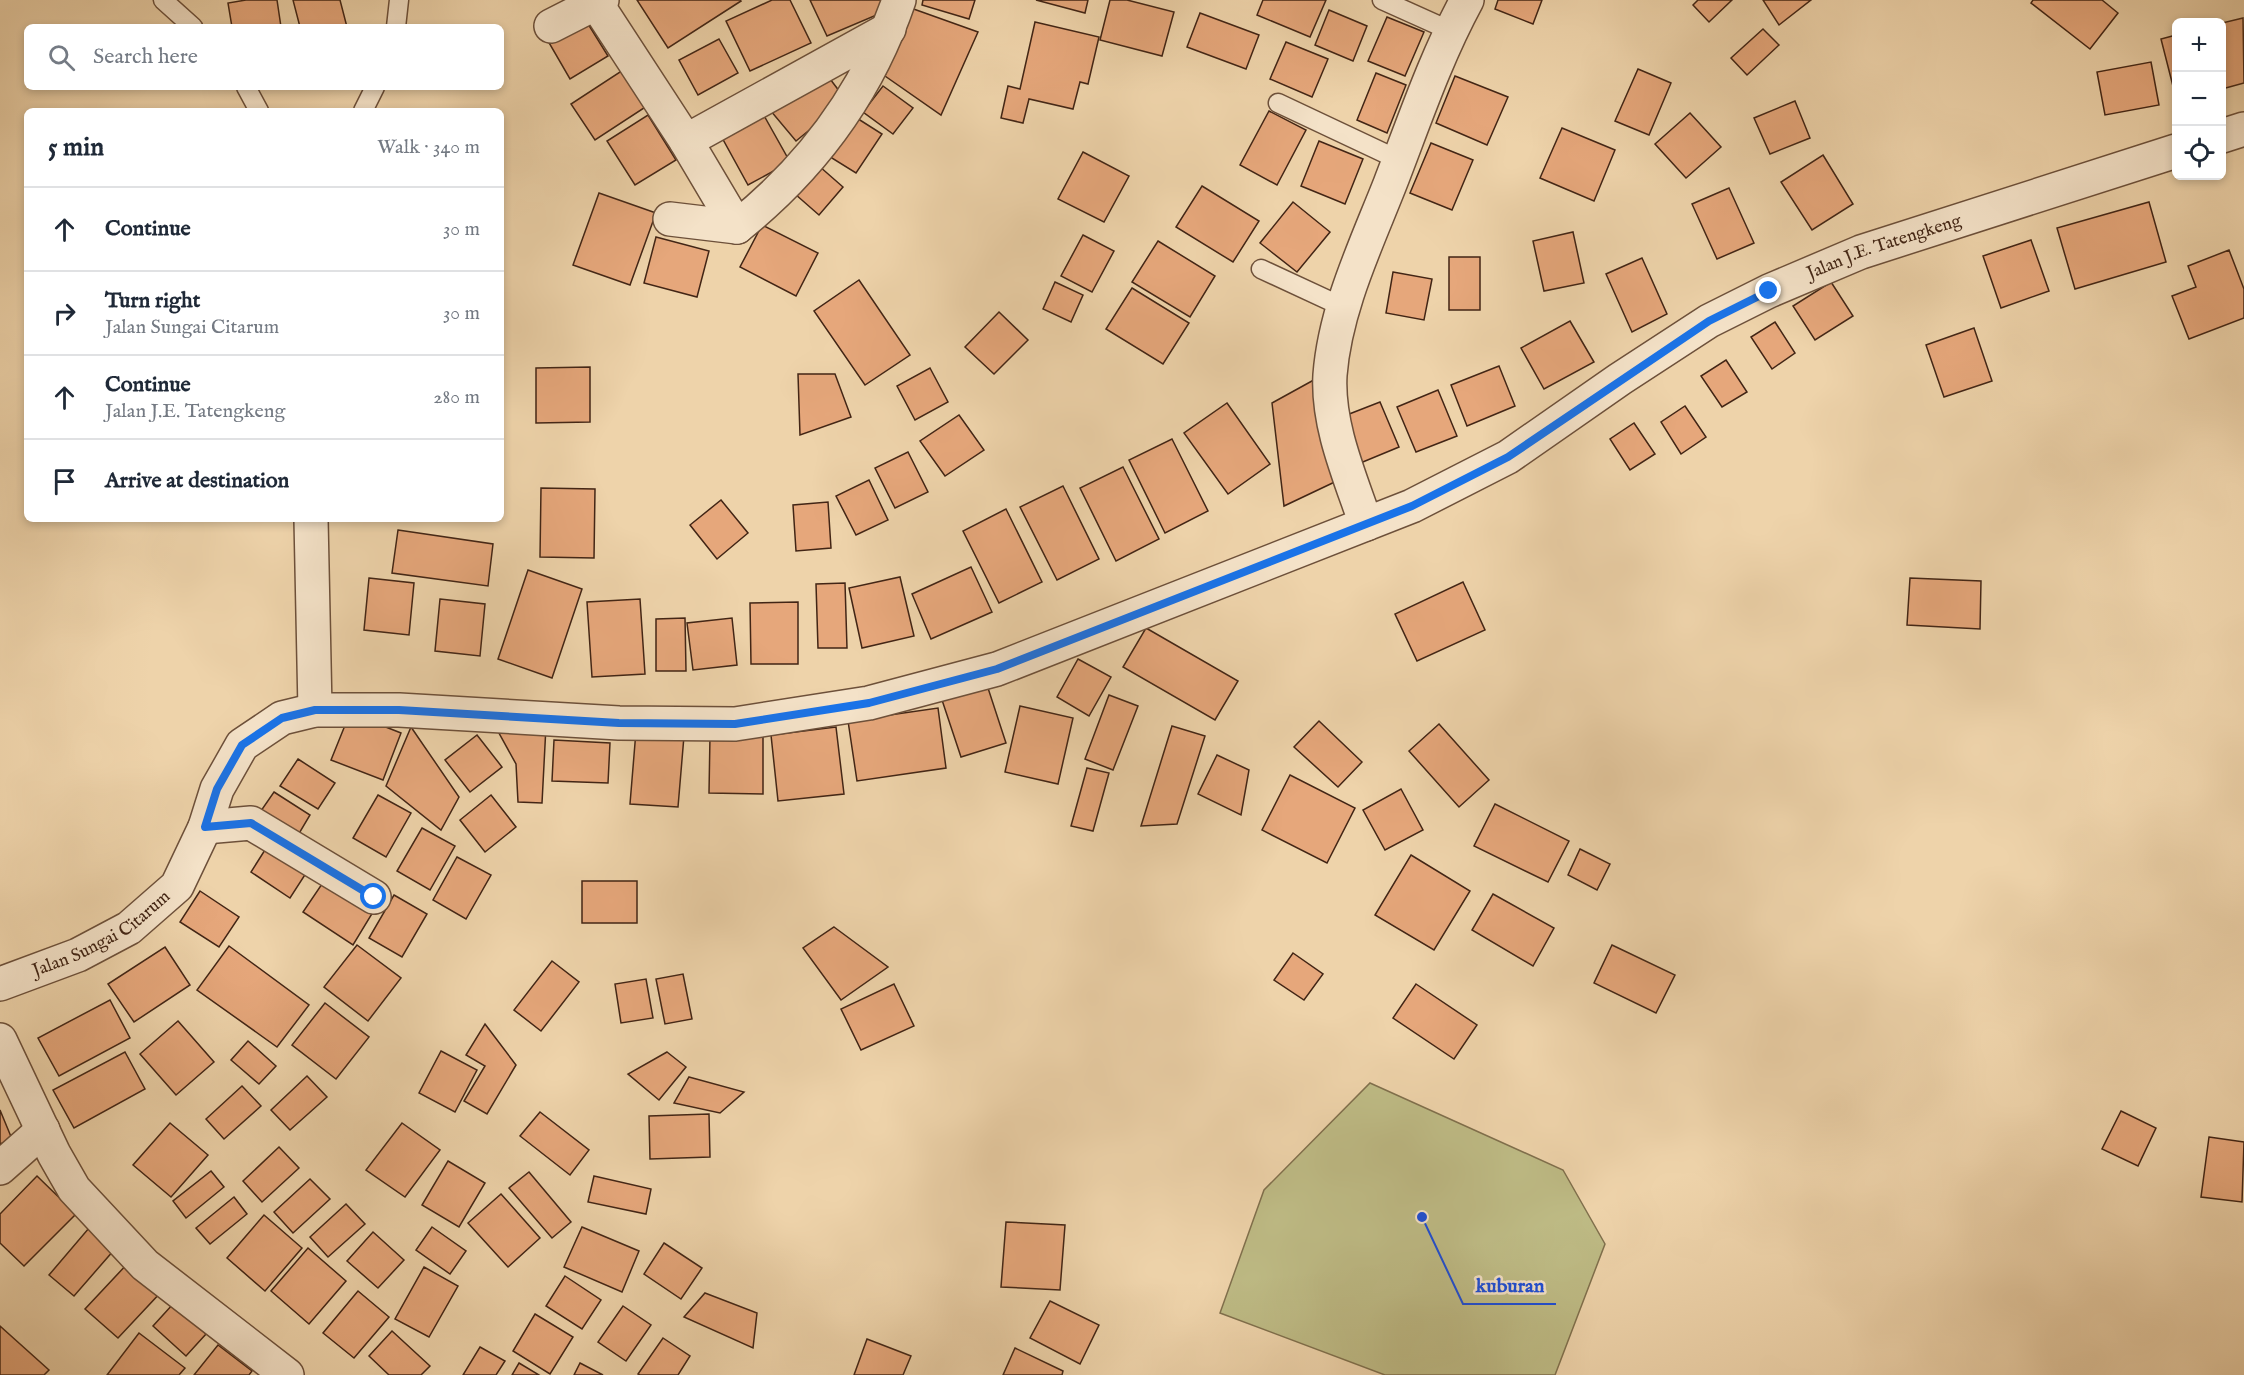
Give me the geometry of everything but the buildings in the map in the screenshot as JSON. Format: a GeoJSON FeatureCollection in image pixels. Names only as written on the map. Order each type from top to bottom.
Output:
{"type":"FeatureCollection","features":[{"type":"Feature","properties":{"kind":"street"},"geometry":{"type":"LineString","coordinates":[[1366,524],[1340,448],[1332,406],[1330,374],[1343,307],[1450,30],[1467,0]]}},
{"type":"Feature","properties":{"kind":"street"},"geometry":{"type":"LineString","coordinates":[[550,26],[599,2],[737,227]]}},
{"type":"Feature","properties":{"kind":"street"},"geometry":{"type":"LineString","coordinates":[[686,141],[894,15]]}},
{"type":"Feature","properties":{"kind":"street"},"geometry":{"type":"LineString","coordinates":[[670,219],[737,227],[769,202],[846,112],[872,66],[894,15]]}},
{"type":"Feature","properties":{"kind":"street"},"geometry":{"type":"LineString","coordinates":[[2226,135],[2244,129]]}},
{"type":"Feature","properties":{"kind":"street","name":"Jalan J.E. Tatengkeng"},"geometry":{"type":"LineString","coordinates":[[315,710],[399,710],[619,723],[735,724],[869,703],[997,669],[1412,506],[1508,457],[1709,321],[1769,291],[1861,252],[2172,152]]}},
{"type":"Feature","properties":{"kind":"street"},"geometry":{"type":"LineString","coordinates":[[311,522],[315,710]]}},
{"type":"Feature","properties":{"kind":"street","name":"Jalan Sungai Citarum"},"geometry":{"type":"LineString","coordinates":[[0,984],[78,955],[129,928],[177,886],[205,827],[217,789],[242,745],[282,718],[315,710]]}},
{"type":"Feature","properties":{"kind":"street"},"geometry":{"type":"LineString","coordinates":[[205,827],[251,823],[374,897]]}},
{"type":"Feature","properties":{"kind":"street"},"geometry":{"type":"LineString","coordinates":[[0,1040],[74,1189],[145,1265],[287,1375]]}},
{"type":"Feature","properties":{"kind":"street"},"geometry":{"type":"LineString","coordinates":[[0,1168],[43,1130]]}},
{"type":"Feature","properties":{"kind":"lane"},"geometry":{"type":"LineString","coordinates":[[163,0],[190,24]]}},
{"type":"Feature","properties":{"kind":"lane"},"geometry":{"type":"LineString","coordinates":[[396,24],[399,0]]}},
{"type":"Feature","properties":{"kind":"lane"},"geometry":{"type":"LineString","coordinates":[[1382,0],[1450,30]]}},
{"type":"Feature","properties":{"kind":"lane"},"geometry":{"type":"LineString","coordinates":[[248,90],[257,108]]}},
{"type":"Feature","properties":{"kind":"lane"},"geometry":{"type":"LineString","coordinates":[[364,108],[374,90]]}},
{"type":"Feature","properties":{"kind":"lane"},"geometry":{"type":"LineString","coordinates":[[1278,104],[1400,160]]}},
{"type":"Feature","properties":{"kind":"lane"},"geometry":{"type":"LineString","coordinates":[[1261,269],[1343,307]]}},
{"type":"Feature","properties":{"kind":"shaded area"},"geometry":{"type":"Polygon","coordinates":[[[1370,1083],[1563,1170],[1605,1244],[1555,1375],[1385,1375],[1220,1313],[1264,1190],[1370,1083]]]}},
{"type":"Feature","properties":{"kind":"place","name":"kuburan"},"geometry":{"type":"Point","coordinates":[1422,1217]}},
{"type":"Feature","properties":{"kind":"route"},"geometry":{"type":"LineString","coordinates":[[374,897],[251,823],[205,827],[217,789],[242,745],[282,718],[315,710],[399,710],[619,723],[735,724],[869,703],[997,669],[1412,506],[1508,457],[1620,379],[1709,321],[1769,291]]}}]}
